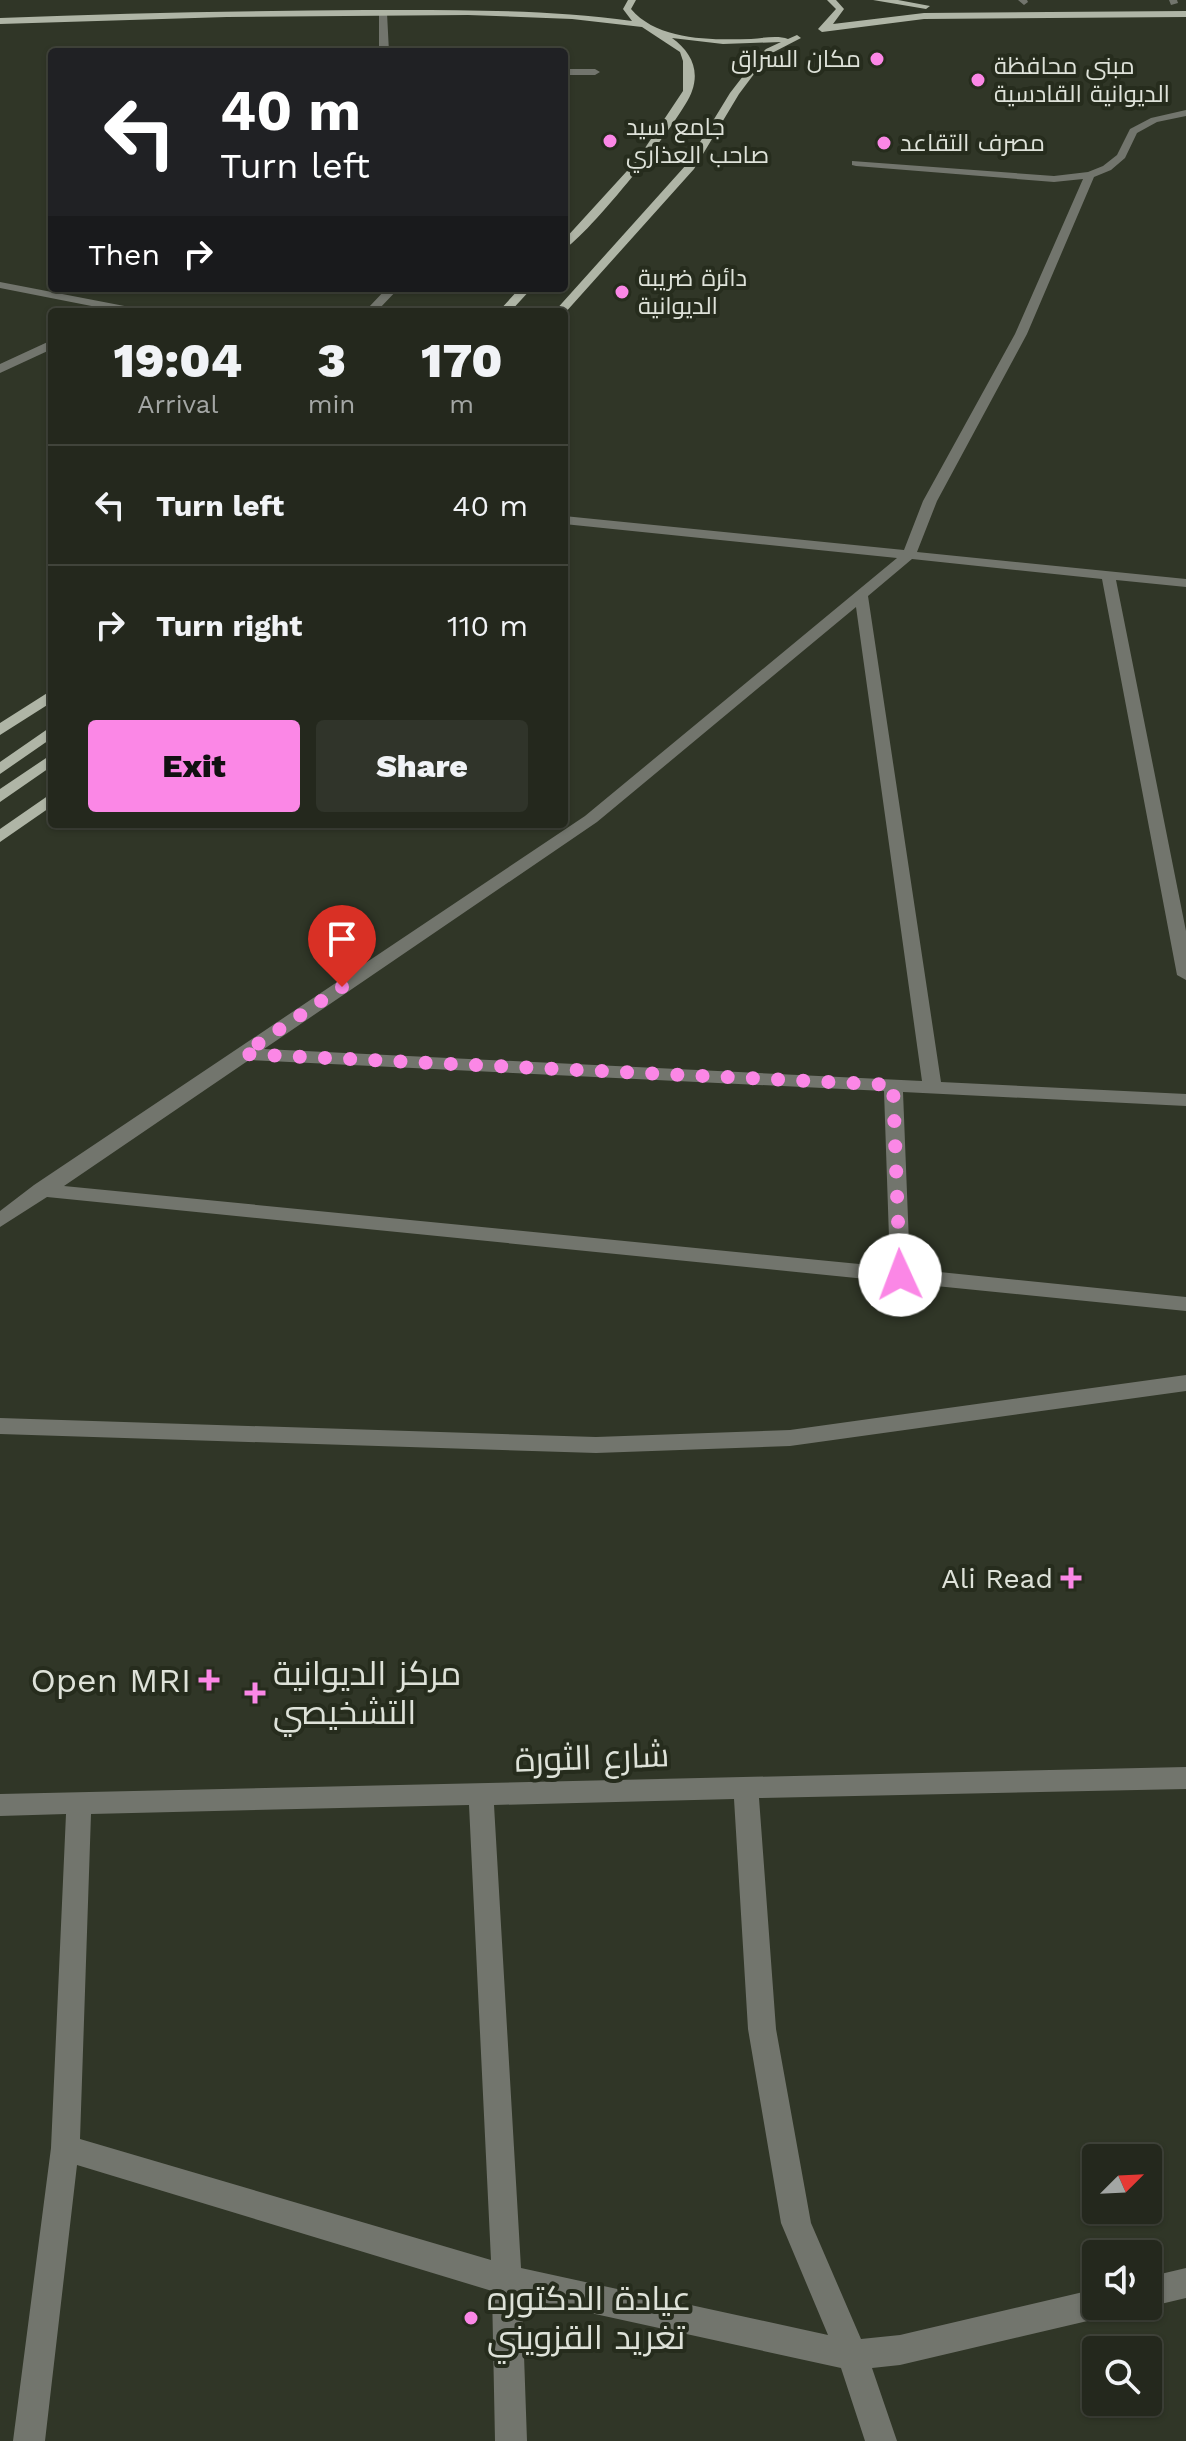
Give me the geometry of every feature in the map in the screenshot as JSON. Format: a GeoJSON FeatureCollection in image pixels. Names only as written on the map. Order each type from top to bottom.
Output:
{"type":"FeatureCollection","features":[{"type":"Feature","properties":{"kind":"main road"},"geometry":{"type":"LineString","coordinates":[[632,0],[627,9],[641,25]]}},
{"type":"Feature","properties":{"kind":"main road"},"geometry":{"type":"LineString","coordinates":[[831,0],[840,9],[839,14],[821,30],[924,16],[1038,8]]}},
{"type":"Feature","properties":{"kind":"main road"},"geometry":{"type":"LineString","coordinates":[[877,0],[930,3]]}},
{"type":"Feature","properties":{"kind":"main road"},"geometry":{"type":"LineString","coordinates":[[877,0],[949,8],[1186,9]]}},
{"type":"Feature","properties":{"kind":"main road"},"geometry":{"type":"LineString","coordinates":[[1019,1],[1038,8]]}},
{"type":"Feature","properties":{"kind":"main road"},"geometry":{"type":"LineString","coordinates":[[1159,3],[1174,2],[1186,9]]}},
{"type":"Feature","properties":{"kind":"main road"},"geometry":{"type":"LineString","coordinates":[[0,21],[185,14],[383,13],[555,15],[641,25],[658,32],[684,51],[688,61],[688,91],[641,162],[568,242]]}},
{"type":"Feature","properties":{"kind":"main road"},"geometry":{"type":"LineString","coordinates":[[885,20],[1186,21]]}},
{"type":"Feature","properties":{"kind":"main road"},"geometry":{"type":"LineString","coordinates":[[564,308],[690,167],[735,93],[760,60],[769,51],[801,37],[736,42],[658,32]]}},
{"type":"Feature","properties":{"kind":"main road"},"geometry":{"type":"LineString","coordinates":[[508,308],[522,292]]}},
{"type":"Feature","properties":{"kind":"main road"},"geometry":{"type":"LineString","coordinates":[[0,730],[48,698]]}},
{"type":"Feature","properties":{"kind":"main road"},"geometry":{"type":"LineString","coordinates":[[0,769],[48,734]]}},
{"type":"Feature","properties":{"kind":"main road"},"geometry":{"type":"LineString","coordinates":[[0,797],[48,762]]}},
{"type":"Feature","properties":{"kind":"main road"},"geometry":{"type":"LineString","coordinates":[[0,837],[48,801]]}},
{"type":"Feature","properties":{"kind":"street"},"geometry":{"type":"LineString","coordinates":[[383,13],[384,48]]}},
{"type":"Feature","properties":{"kind":"street"},"geometry":{"type":"LineString","coordinates":[[568,72],[595,72]]}},
{"type":"Feature","properties":{"kind":"street"},"geometry":{"type":"LineString","coordinates":[[856,163],[1054,179],[1090,175],[1107,168],[1121,156],[1133,131],[1154,120],[1186,113]]}},
{"type":"Feature","properties":{"kind":"street"},"geometry":{"type":"LineString","coordinates":[[0,1220],[591,819],[909,555],[930,501],[1021,334],[1090,175]]}},
{"type":"Feature","properties":{"kind":"street"},"geometry":{"type":"LineString","coordinates":[[0,285],[110,308]]}},
{"type":"Feature","properties":{"kind":"street"},"geometry":{"type":"LineString","coordinates":[[374,308],[389,292]]}},
{"type":"Feature","properties":{"kind":"street"},"geometry":{"type":"LineString","coordinates":[[0,369],[48,346]]}},
{"type":"Feature","properties":{"kind":"street"},"geometry":{"type":"LineString","coordinates":[[568,520],[1186,583]]}},
{"type":"Feature","properties":{"kind":"street"},"geometry":{"type":"LineString","coordinates":[[1108,575],[1186,975]]}},
{"type":"Feature","properties":{"kind":"street"},"geometry":{"type":"LineString","coordinates":[[861,595],[932,1087]]}},
{"type":"Feature","properties":{"kind":"street"},"geometry":{"type":"LineString","coordinates":[[243,1054],[1186,1100]]}},
{"type":"Feature","properties":{"kind":"street"},"geometry":{"type":"LineString","coordinates":[[893,1085],[900,1275]]}},
{"type":"Feature","properties":{"kind":"street"},"geometry":{"type":"LineString","coordinates":[[41,1190],[1186,1304]]}},
{"type":"Feature","properties":{"kind":"street"},"geometry":{"type":"LineString","coordinates":[[0,1426],[596,1445],[790,1438],[1186,1383]]}},
{"type":"Feature","properties":{"kind":"street","name":"شارع الثورة"},"geometry":{"type":"LineString","coordinates":[[0,1805],[1186,1778]]}},
{"type":"Feature","properties":{"kind":"street"},"geometry":{"type":"LineString","coordinates":[[746,1787],[762,2029],[796,2223],[852,2355],[881,2441]]}},
{"type":"Feature","properties":{"kind":"street"},"geometry":{"type":"LineString","coordinates":[[481,1794],[507,2280],[511,2441]]}},
{"type":"Feature","properties":{"kind":"street"},"geometry":{"type":"LineString","coordinates":[[29,2441],[65,2148],[79,1804]]}},
{"type":"Feature","properties":{"kind":"street"},"geometry":{"type":"LineString","coordinates":[[65,2148],[507,2280],[852,2355],[900,2350],[1082,2307]]}},
{"type":"Feature","properties":{"kind":"street"},"geometry":{"type":"LineString","coordinates":[[1162,2289],[1186,2283]]}},
{"type":"Feature","properties":{"kind":"place","name":"مكان السراق"},"geometry":{"type":"Point","coordinates":[877,59]}},
{"type":"Feature","properties":{"kind":"place","name":"مبنى محافظة الديوانية القادسية"},"geometry":{"type":"Point","coordinates":[978,80]}},
{"type":"Feature","properties":{"kind":"place","name":"جامع سيد صاحب العذاري"},"geometry":{"type":"Point","coordinates":[610,141]}},
{"type":"Feature","properties":{"kind":"place","name":"مصرف التقاعد"},"geometry":{"type":"Point","coordinates":[884,143]}},
{"type":"Feature","properties":{"kind":"place","name":"دائرة ضريبة الديوانية"},"geometry":{"type":"Point","coordinates":[622,292]}},
{"type":"Feature","properties":{"kind":"place","name":"Ali Read"},"geometry":{"type":"Point","coordinates":[1071,1578]}},
{"type":"Feature","properties":{"kind":"place","name":"Open MRI"},"geometry":{"type":"Point","coordinates":[209,1680]}},
{"type":"Feature","properties":{"kind":"place","name":"مركز الديوانية التشخيصي"},"geometry":{"type":"Point","coordinates":[255,1693]}},
{"type":"Feature","properties":{"kind":"place","name":"عيادة الدكتوره تغريد القزويني"},"geometry":{"type":"Point","coordinates":[471,2318]}},
{"type":"Feature","properties":{"kind":"route"},"geometry":{"type":"LineString","coordinates":[[342,987],[243,1054],[893,1085],[900,1275]]}}]}
